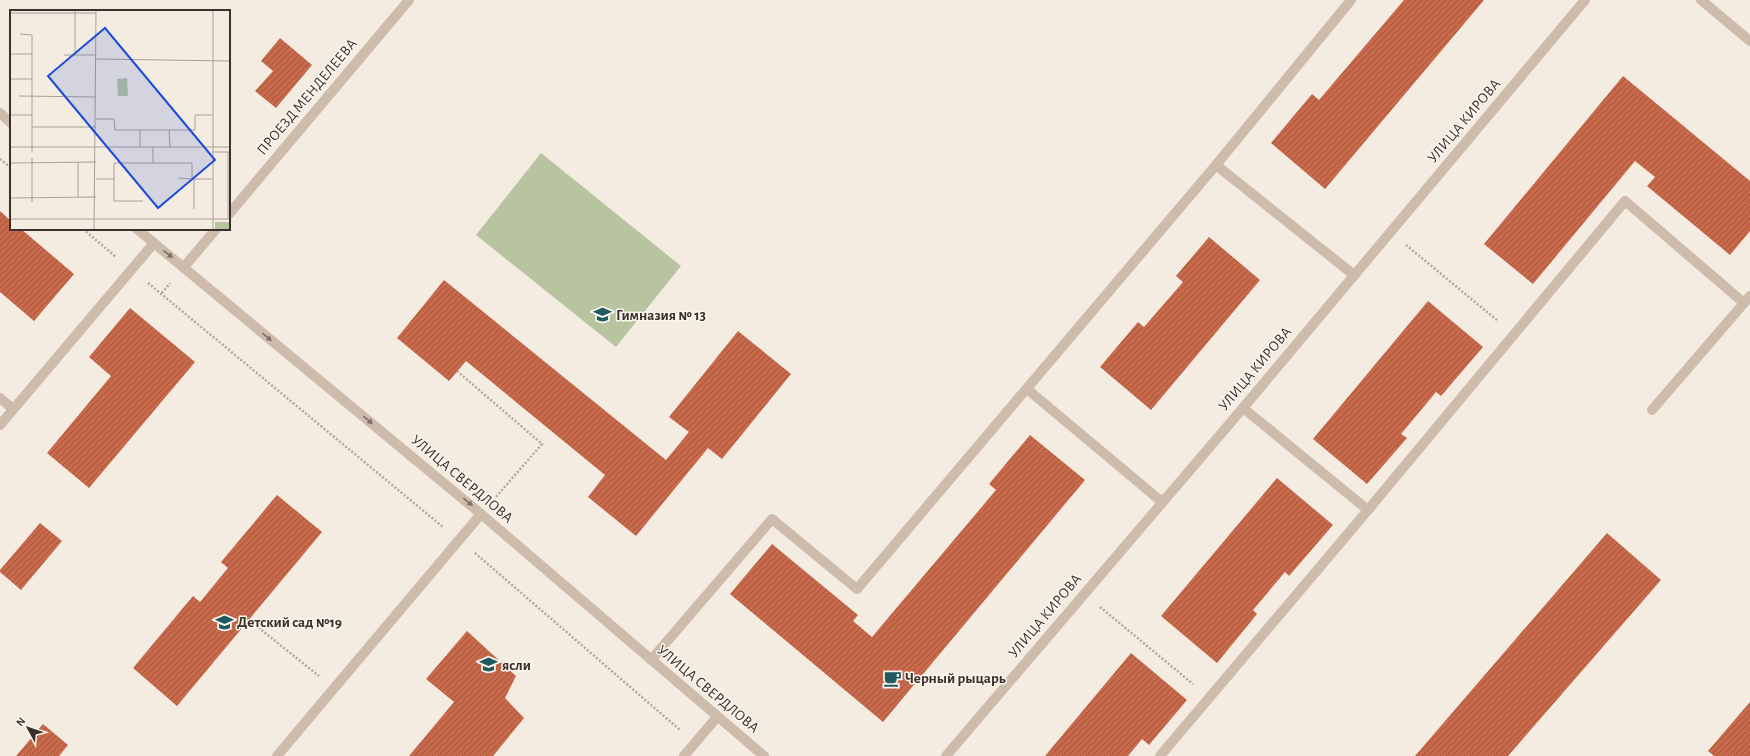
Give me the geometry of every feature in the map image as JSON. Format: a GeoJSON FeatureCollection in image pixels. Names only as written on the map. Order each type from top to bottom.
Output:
{"type":"FeatureCollection","features":[{"type":"Feature","properties":{"kind":"street","name":"ПРОЕЗД МЕНДЕЛЕЕВА"},"geometry":{"type":"LineString","coordinates":[[230,213],[409,0]]}},
{"type":"Feature","properties":{"kind":"street"},"geometry":{"type":"LineString","coordinates":[[651,660],[772,519],[857,589],[1216,165],[1352,0]]}},
{"type":"Feature","properties":{"kind":"street","name":"УЛИЦА КИРОВА"},"geometry":{"type":"LineString","coordinates":[[946,756],[1243,408],[1585,0]]}},
{"type":"Feature","properties":{"kind":"street"},"geometry":{"type":"LineString","coordinates":[[1701,0],[1750,41]]}},
{"type":"Feature","properties":{"kind":"street"},"geometry":{"type":"LineString","coordinates":[[0,114],[10,122]]}},
{"type":"Feature","properties":{"kind":"street"},"geometry":{"type":"LineString","coordinates":[[1216,165],[1354,275]]}},
{"type":"Feature","properties":{"kind":"street"},"geometry":{"type":"LineString","coordinates":[[1160,756],[1368,510],[1625,201],[1747,299],[1652,410]]}},
{"type":"Feature","properties":{"kind":"street","name":"УЛИЦА СВЕРДЛОВА"},"geometry":{"type":"LineString","coordinates":[[138,230],[481,514],[764,756]]}},
{"type":"Feature","properties":{"kind":"street"},"geometry":{"type":"LineString","coordinates":[[184,267],[215,230]]}},
{"type":"Feature","properties":{"kind":"street"},"geometry":{"type":"LineString","coordinates":[[0,425],[154,243]]}},
{"type":"Feature","properties":{"kind":"street"},"geometry":{"type":"LineString","coordinates":[[1027,388],[1162,502]]}},
{"type":"Feature","properties":{"kind":"street"},"geometry":{"type":"LineString","coordinates":[[0,398],[12,409]]}},
{"type":"Feature","properties":{"kind":"street"},"geometry":{"type":"LineString","coordinates":[[1243,408],[1368,510]]}},
{"type":"Feature","properties":{"kind":"street"},"geometry":{"type":"LineString","coordinates":[[277,756],[481,514]]}},
{"type":"Feature","properties":{"kind":"street"},"geometry":{"type":"LineString","coordinates":[[684,756],[717,717]]}},
{"type":"Feature","properties":{"kind":"path"},"geometry":{"type":"LineString","coordinates":[[0,159],[10,167]]}},
{"type":"Feature","properties":{"kind":"path"},"geometry":{"type":"LineString","coordinates":[[84,230],[459,540],[695,743]]}},
{"type":"Feature","properties":{"kind":"path"},"geometry":{"type":"LineString","coordinates":[[1391,232],[1514,334]]}},
{"type":"Feature","properties":{"kind":"path"},"geometry":{"type":"LineString","coordinates":[[457,372],[542,444],[481,514]]}},
{"type":"Feature","properties":{"kind":"path"},"geometry":{"type":"LineString","coordinates":[[1084,594],[1209,698]]}},
{"type":"Feature","properties":{"kind":"path"},"geometry":{"type":"LineString","coordinates":[[250,620],[335,688]]}},
{"type":"Feature","properties":{"kind":"green space"},"geometry":{"type":"Polygon","coordinates":[[[541,153],[681,266],[616,347],[476,235],[541,153]]]}},
{"type":"Feature","properties":{"kind":"building"},"geometry":{"type":"Polygon","coordinates":[[[1404,0],[1484,0],[1325,189],[1271,143],[1312,94],[1319,100],[1404,0]]]}},
{"type":"Feature","properties":{"kind":"building"},"geometry":{"type":"Polygon","coordinates":[[[280,38],[312,65],[276,108],[255,91],[273,71],[261,61],[280,38]]]}},
{"type":"Feature","properties":{"kind":"building"},"geometry":{"type":"Polygon","coordinates":[[[1623,76],[1750,181],[1750,231],[1730,255],[1647,186],[1655,177],[1635,161],[1533,284],[1484,244],[1623,76]]]}},
{"type":"Feature","properties":{"kind":"building"},"geometry":{"type":"Polygon","coordinates":[[[0,211],[10,220],[10,230],[22,230],[74,274],[34,321],[0,292],[0,211]]]}},
{"type":"Feature","properties":{"kind":"building"},"geometry":{"type":"Polygon","coordinates":[[[1209,237],[1260,280],[1151,410],[1100,367],[1138,322],[1144,327],[1183,282],[1176,276],[1209,237]]]}},
{"type":"Feature","properties":{"kind":"building"},"geometry":{"type":"Polygon","coordinates":[[[444,280],[666,460],[689,432],[669,417],[738,331],[791,374],[722,459],[708,448],[636,536],[588,497],[605,475],[466,361],[449,381],[397,338],[444,280]]]}},
{"type":"Feature","properties":{"kind":"building"},"geometry":{"type":"Polygon","coordinates":[[[1428,301],[1483,347],[1441,396],[1436,392],[1401,434],[1407,438],[1367,484],[1313,439],[1428,301]]]}},
{"type":"Feature","properties":{"kind":"building"},"geometry":{"type":"Polygon","coordinates":[[[130,308],[195,362],[89,488],[47,453],[111,376],[89,357],[130,308]]]}},
{"type":"Feature","properties":{"kind":"building"},"geometry":{"type":"Polygon","coordinates":[[[1030,435],[1085,480],[883,722],[730,594],[772,544],[858,615],[853,621],[872,637],[996,490],[989,484],[1030,435]]]}},
{"type":"Feature","properties":{"kind":"building"},"geometry":{"type":"Polygon","coordinates":[[[1277,478],[1333,525],[1289,576],[1285,572],[1253,610],[1257,614],[1217,663],[1161,616],[1277,478]]]}},
{"type":"Feature","properties":{"kind":"building"},"geometry":{"type":"Polygon","coordinates":[[[277,495],[322,532],[177,706],[133,668],[193,596],[200,602],[228,568],[221,562],[277,495]]]}},
{"type":"Feature","properties":{"kind":"building"},"geometry":{"type":"Polygon","coordinates":[[[40,523],[62,541],[21,590],[0,572],[0,570],[40,523]]]}},
{"type":"Feature","properties":{"kind":"building"},"geometry":{"type":"Polygon","coordinates":[[[1607,533],[1661,580],[1508,756],[1415,756],[1607,533]]]}},
{"type":"Feature","properties":{"kind":"building"},"geometry":{"type":"Polygon","coordinates":[[[467,631],[516,676],[505,698],[524,718],[493,756],[409,756],[454,702],[426,679],[467,631]]]}},
{"type":"Feature","properties":{"kind":"building"},"geometry":{"type":"Polygon","coordinates":[[[1131,653],[1187,700],[1149,745],[1142,739],[1128,756],[1045,756],[1131,653]]]}},
{"type":"Feature","properties":{"kind":"building"},"geometry":{"type":"Polygon","coordinates":[[[1750,702],[1750,756],[1714,756],[1708,751],[1750,702]]]}},
{"type":"Feature","properties":{"kind":"building"},"geometry":{"type":"Polygon","coordinates":[[[43,724],[68,745],[59,756],[16,756],[43,724]]]}},
{"type":"Feature","properties":{"kind":"place","name":"Гимназия № 13"},"geometry":{"type":"Point","coordinates":[603,315]}},
{"type":"Feature","properties":{"kind":"place","name":"Детский сад №19"},"geometry":{"type":"Point","coordinates":[224,622]}},
{"type":"Feature","properties":{"kind":"place","name":"ясли"},"geometry":{"type":"Point","coordinates":[489,665]}},
{"type":"Feature","properties":{"kind":"place","name":"Черный рыцарь"},"geometry":{"type":"Point","coordinates":[892,678]}}]}
